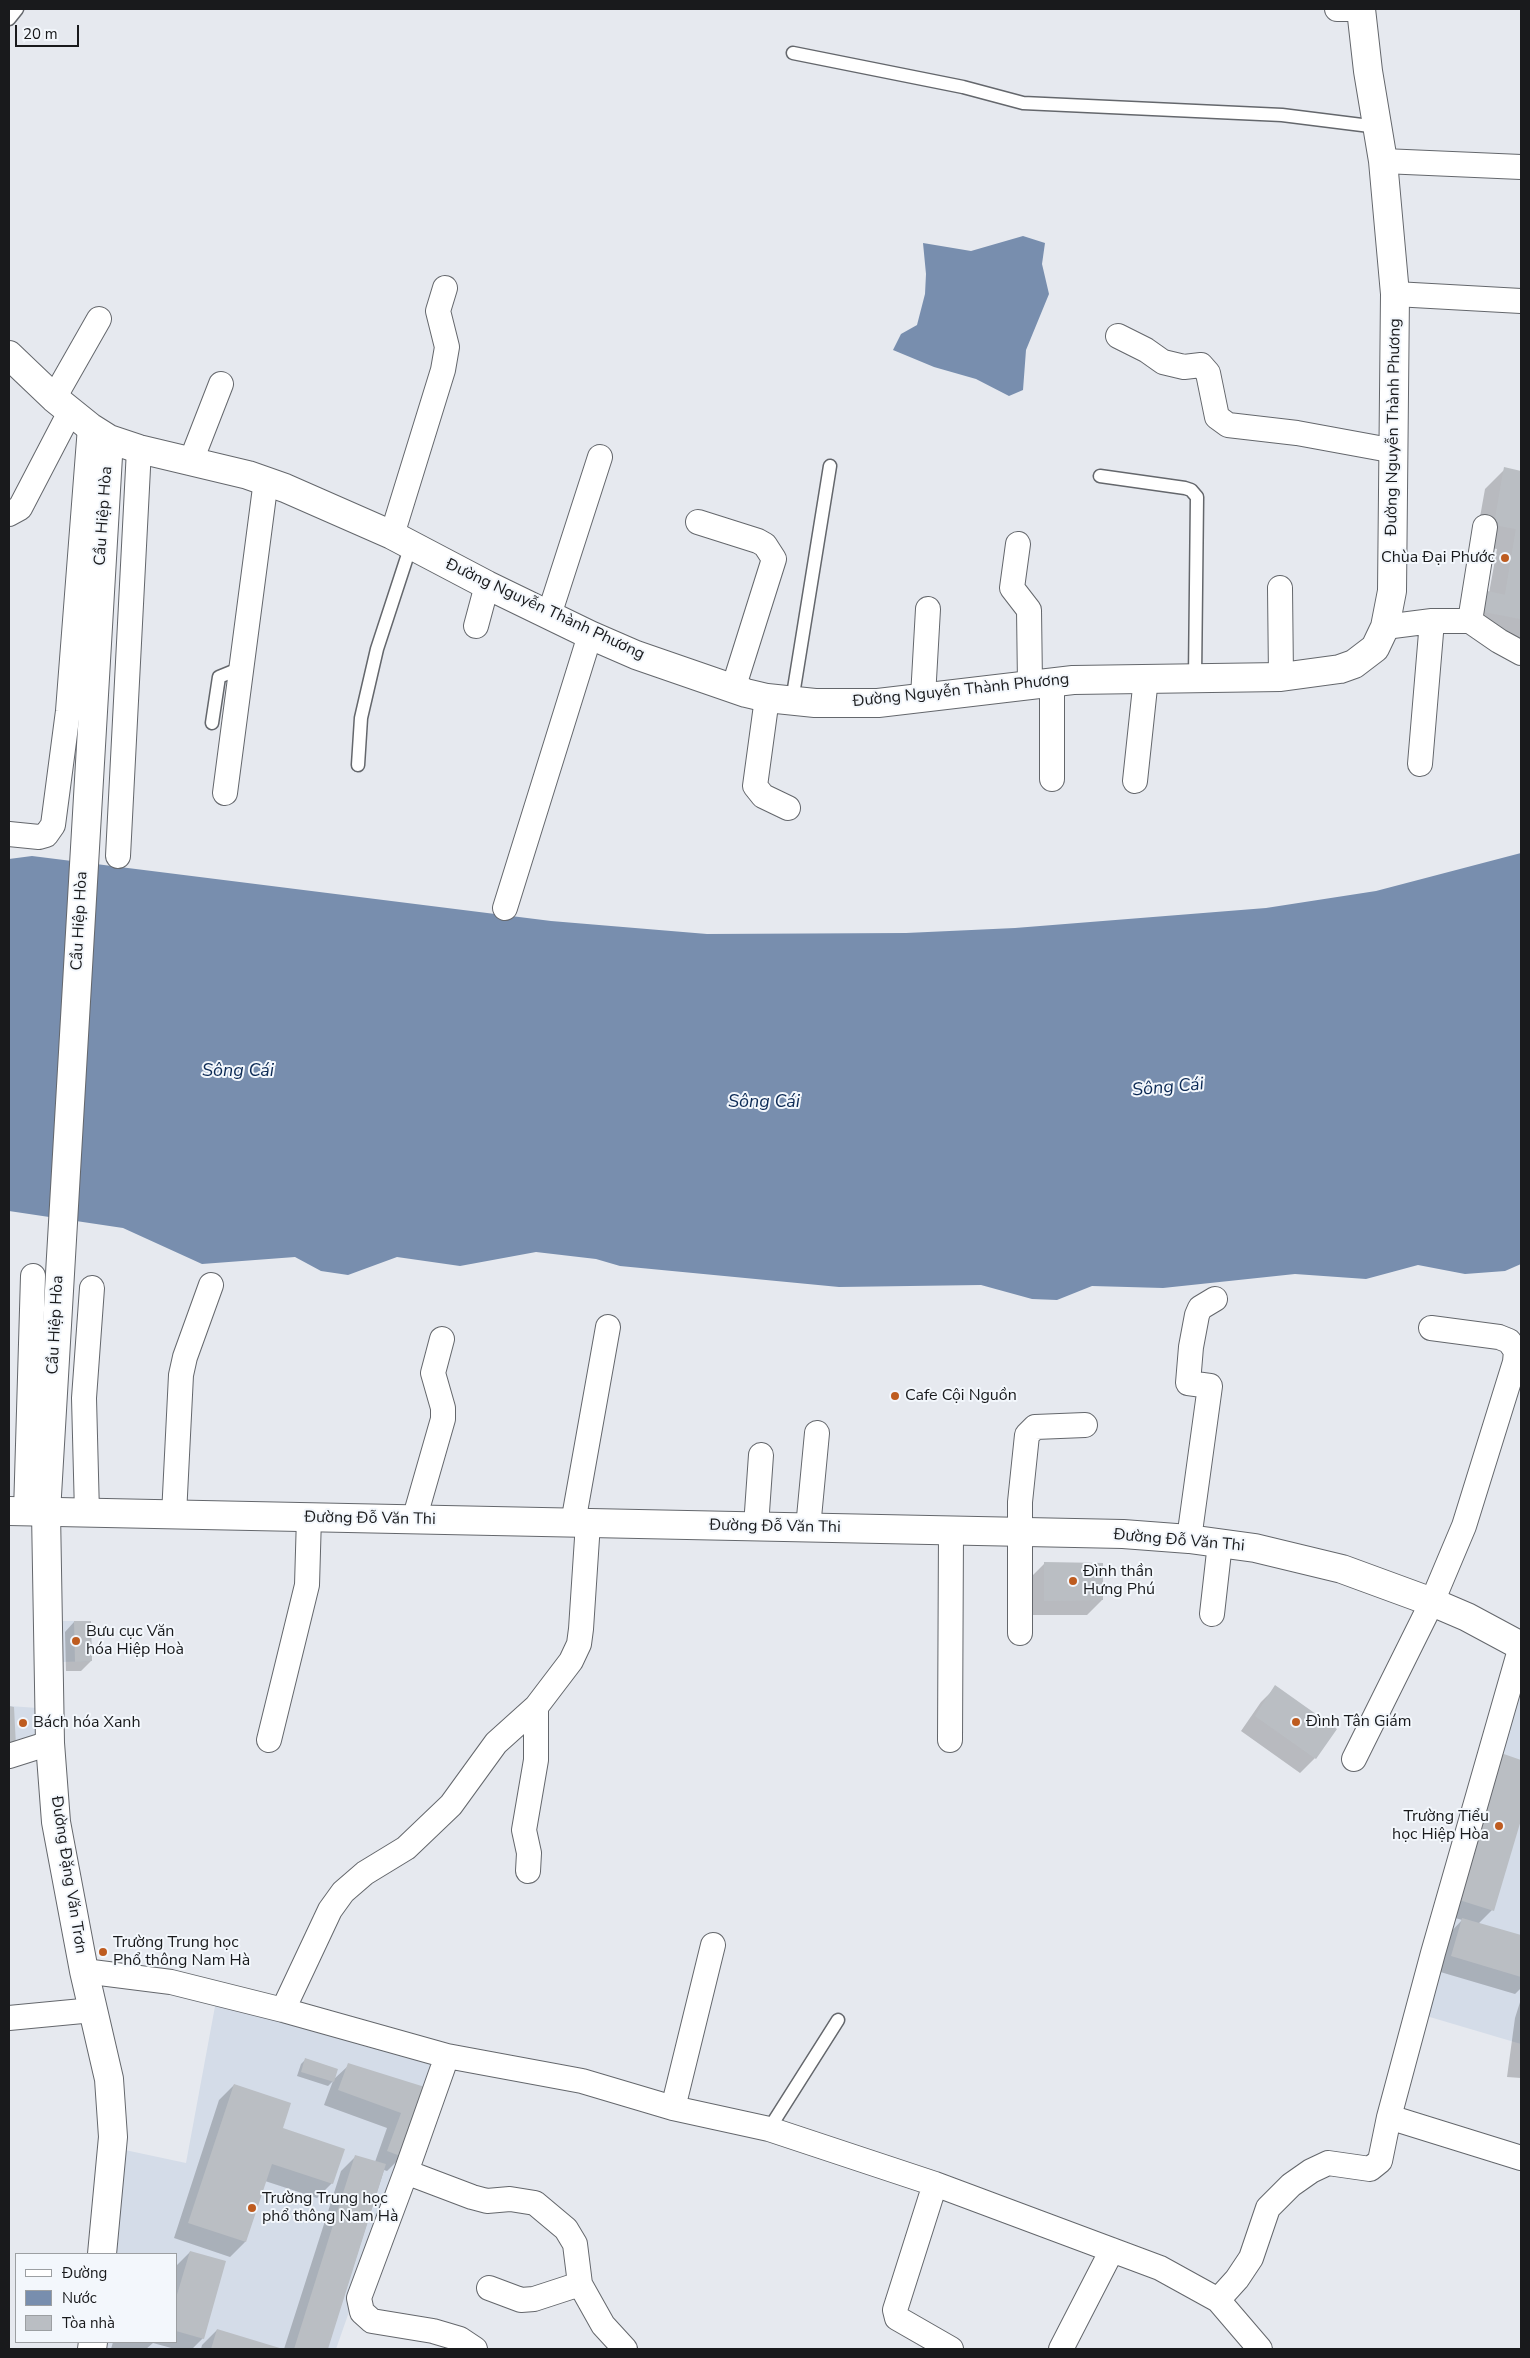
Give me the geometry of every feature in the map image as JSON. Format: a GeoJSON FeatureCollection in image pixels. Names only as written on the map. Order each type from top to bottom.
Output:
{"type":"FeatureCollection","features":[{"type":"Feature","properties":{"kind":"main road","name":"Đường Nguyễn Thành Phương"},"geometry":{"type":"LineString","coordinates":[[9,355],[81,419],[139,449],[266,480],[402,540],[487,585],[590,635],[636,655],[733,689],[779,699],[863,703],[1041,683],[1146,678],[1281,677],[1340,669],[1354,664],[1375,648],[1385,627],[1392,591],[1395,294],[1383,161],[1368,71],[1362,9]]}},
{"type":"Feature","properties":{"kind":"main road","name":"Cầu Hiệp Hòa"},"geometry":{"type":"LineString","coordinates":[[52,1403],[106,494],[81,419]]}},
{"type":"Feature","properties":{"kind":"main road","name":"Đường Đặng Văn Trơn"},"geometry":{"type":"LineString","coordinates":[[52,1403],[27,1512],[56,1822],[84,1971],[109,2080],[113,2137],[102,2253]]}},
{"type":"Feature","properties":{"kind":"main road","name":"Đường Đỗ Văn Thi"},"geometry":{"type":"LineString","coordinates":[[27,1512],[1123,1534],[1189,1539],[1299,1558],[1342,1569],[1432,1602],[1521,1646]]}},
{"type":"Feature","properties":{"kind":"street"},"geometry":{"type":"LineString","coordinates":[[1337,9],[1362,9]]}},
{"type":"Feature","properties":{"kind":"street"},"geometry":{"type":"LineString","coordinates":[[1383,161],[1521,167]]}},
{"type":"Feature","properties":{"kind":"street"},"geometry":{"type":"LineString","coordinates":[[402,540],[447,347],[438,311],[445,288]]}},
{"type":"Feature","properties":{"kind":"street"},"geometry":{"type":"LineString","coordinates":[[1395,294],[1521,301]]}},
{"type":"Feature","properties":{"kind":"street"},"geometry":{"type":"LineString","coordinates":[[9,834],[39,837],[46,835],[53,825],[68,711],[81,419],[99,319]]}},
{"type":"Feature","properties":{"kind":"street"},"geometry":{"type":"LineString","coordinates":[[1118,336],[1146,350],[1163,362],[1184,367],[1201,365],[1208,373],[1217,417],[1224,423],[1297,433],[1394,451]]}},
{"type":"Feature","properties":{"kind":"street"},"geometry":{"type":"LineString","coordinates":[[191,461],[221,384]]}},
{"type":"Feature","properties":{"kind":"street"},"geometry":{"type":"LineString","coordinates":[[9,514],[20,508],[81,419]]}},
{"type":"Feature","properties":{"kind":"street"},"geometry":{"type":"LineString","coordinates":[[118,856],[139,449]]}},
{"type":"Feature","properties":{"kind":"street"},"geometry":{"type":"LineString","coordinates":[[549,615],[600,457]]}},
{"type":"Feature","properties":{"kind":"street"},"geometry":{"type":"LineString","coordinates":[[225,793],[266,480]]}},
{"type":"Feature","properties":{"kind":"street"},"geometry":{"type":"LineString","coordinates":[[698,522],[758,541],[765,545],[774,559],[733,689]]}},
{"type":"Feature","properties":{"kind":"street"},"geometry":{"type":"LineString","coordinates":[[1470,621],[1486,527]]}},
{"type":"Feature","properties":{"kind":"street"},"geometry":{"type":"LineString","coordinates":[[1018,544],[1012,588],[1029,610],[1041,683],[1052,779]]}},
{"type":"Feature","properties":{"kind":"street"},"geometry":{"type":"LineString","coordinates":[[476,626],[487,585]]}},
{"type":"Feature","properties":{"kind":"street"},"geometry":{"type":"LineString","coordinates":[[1280,588],[1281,677]]}},
{"type":"Feature","properties":{"kind":"street"},"geometry":{"type":"LineString","coordinates":[[924,697],[928,609]]}},
{"type":"Feature","properties":{"kind":"street"},"geometry":{"type":"LineString","coordinates":[[1420,764],[1432,620]]}},
{"type":"Feature","properties":{"kind":"street"},"geometry":{"type":"LineString","coordinates":[[1385,627],[1432,620],[1470,621],[1499,641],[1521,653]]}},
{"type":"Feature","properties":{"kind":"street"},"geometry":{"type":"LineString","coordinates":[[505,908],[590,635]]}},
{"type":"Feature","properties":{"kind":"street"},"geometry":{"type":"LineString","coordinates":[[1135,781],[1146,678]]}},
{"type":"Feature","properties":{"kind":"street"},"geometry":{"type":"LineString","coordinates":[[779,699],[755,786],[763,796],[788,808]]}},
{"type":"Feature","properties":{"kind":"street"},"geometry":{"type":"LineString","coordinates":[[27,1512],[33,1276]]}},
{"type":"Feature","properties":{"kind":"street"},"geometry":{"type":"LineString","coordinates":[[174,1515],[181,1375],[185,1357],[211,1285]]}},
{"type":"Feature","properties":{"kind":"street"},"geometry":{"type":"LineString","coordinates":[[87,1513],[84,1398],[92,1288]]}},
{"type":"Feature","properties":{"kind":"street"},"geometry":{"type":"LineString","coordinates":[[1189,1539],[1210,1386],[1188,1383],[1191,1347],[1200,1308],[1215,1299]]}},
{"type":"Feature","properties":{"kind":"street"},"geometry":{"type":"LineString","coordinates":[[282,2010],[330,1910],[343,1892],[365,1873],[406,1848],[451,1805],[496,1742],[536,1708],[571,1661],[578,1644],[580,1523],[608,1326]]}},
{"type":"Feature","properties":{"kind":"street"},"geometry":{"type":"LineString","coordinates":[[1354,1759],[1432,1602],[1464,1526],[1512,1374],[1516,1351],[1509,1341],[1499,1337],[1431,1328]]}},
{"type":"Feature","properties":{"kind":"street"},"geometry":{"type":"LineString","coordinates":[[414,1520],[443,1419],[443,1408],[432,1373],[442,1339]]}},
{"type":"Feature","properties":{"kind":"street"},"geometry":{"type":"LineString","coordinates":[[1020,1633],[1022,1532],[1020,1502],[1027,1435],[1035,1427],[1085,1425]]}},
{"type":"Feature","properties":{"kind":"street"},"geometry":{"type":"LineString","coordinates":[[808,1528],[816,1434]]}},
{"type":"Feature","properties":{"kind":"street"},"geometry":{"type":"LineString","coordinates":[[756,1526],[761,1455]]}},
{"type":"Feature","properties":{"kind":"street"},"geometry":{"type":"LineString","coordinates":[[269,1740],[307,1585],[309,1517]]}},
{"type":"Feature","properties":{"kind":"street"},"geometry":{"type":"LineString","coordinates":[[950,1740],[951,1531]]}},
{"type":"Feature","properties":{"kind":"street"},"geometry":{"type":"LineString","coordinates":[[1212,1614],[1220,1543]]}},
{"type":"Feature","properties":{"kind":"street"},"geometry":{"type":"LineString","coordinates":[[1218,2300],[1237,2279],[1251,2258],[1268,2208],[1298,2180],[1328,2163],[1370,2169],[1375,2167],[1380,2161],[1433,1953],[1521,1646]]}},
{"type":"Feature","properties":{"kind":"street"},"geometry":{"type":"LineString","coordinates":[[528,1872],[529,1853],[524,1830],[536,1760],[536,1708]]}},
{"type":"Feature","properties":{"kind":"street"},"geometry":{"type":"LineString","coordinates":[[9,1756],[50,1742]]}},
{"type":"Feature","properties":{"kind":"street"},"geometry":{"type":"LineString","coordinates":[[673,2108],[713,1945]]}},
{"type":"Feature","properties":{"kind":"street"},"geometry":{"type":"LineString","coordinates":[[84,1971],[171,1982],[282,2010],[447,2056],[582,2081],[673,2108],[768,2128],[935,2184],[1160,2268],[1218,2300],[1260,2349]]}},
{"type":"Feature","properties":{"kind":"street"},"geometry":{"type":"LineString","coordinates":[[9,2018],[93,2010]]}},
{"type":"Feature","properties":{"kind":"street"},"geometry":{"type":"LineString","coordinates":[[447,2056],[359,2298],[362,2312],[372,2321],[433,2331],[460,2339],[475,2349]]}},
{"type":"Feature","properties":{"kind":"street"},"geometry":{"type":"LineString","coordinates":[[1390,2117],[1521,2158]]}},
{"type":"Feature","properties":{"kind":"street"},"geometry":{"type":"LineString","coordinates":[[406,2172],[487,2201],[510,2199],[535,2203],[566,2229],[575,2244],[580,2284],[603,2325],[625,2349]]}},
{"type":"Feature","properties":{"kind":"street"},"geometry":{"type":"LineString","coordinates":[[935,2184],[895,2310],[897,2318],[951,2349]]}},
{"type":"Feature","properties":{"kind":"street"},"geometry":{"type":"LineString","coordinates":[[1061,2349],[1112,2250]]}},
{"type":"Feature","properties":{"kind":"street"},"geometry":{"type":"LineString","coordinates":[[489,2288],[521,2300],[534,2299],[580,2284]]}},
{"type":"Feature","properties":{"kind":"lane"},"geometry":{"type":"LineString","coordinates":[[9,19],[17,9]]}},
{"type":"Feature","properties":{"kind":"lane"},"geometry":{"type":"LineString","coordinates":[[793,53],[963,88],[1023,103],[1282,115],[1378,127]]}},
{"type":"Feature","properties":{"kind":"lane"},"geometry":{"type":"LineString","coordinates":[[779,699],[830,466]]}},
{"type":"Feature","properties":{"kind":"lane"},"geometry":{"type":"LineString","coordinates":[[1100,476],[1185,488],[1191,490],[1197,497],[1195,678]]}},
{"type":"Feature","properties":{"kind":"lane"},"geometry":{"type":"LineString","coordinates":[[358,765],[361,718],[402,540]]}},
{"type":"Feature","properties":{"kind":"lane"},"geometry":{"type":"LineString","coordinates":[[212,723],[219,677],[241,668]]}},
{"type":"Feature","properties":{"kind":"lane"},"geometry":{"type":"LineString","coordinates":[[768,2128],[838,2020]]}},
{"type":"Feature","properties":{"kind":"shaded area","name":"Bưu cục Văn hóa Hiệp Hoà"},"geometry":{"type":"Polygon","coordinates":[[[61,1621],[91,1621],[92,1661],[62,1662],[61,1621]]]}},
{"type":"Feature","properties":{"kind":"shaded area","name":"Trường Tiểu học Hiệp Hòa"},"geometry":{"type":"Polygon","coordinates":[[[1521,1687],[1521,2044],[1423,2015],[1521,1687]]]}},
{"type":"Feature","properties":{"kind":"shaded area","name":"Bách hóa Xanh"},"geometry":{"type":"Polygon","coordinates":[[[9,1706],[38,1708],[38,1738],[9,1748],[9,1706]]]}},
{"type":"Feature","properties":{"kind":"shaded area","name":"Trường Trung học phổ thông Nam Hà"},"geometry":{"type":"Polygon","coordinates":[[[216,2001],[437,2061],[336,2349],[105,2349],[105,2343],[178,2343],[178,2253],[115,2253],[125,2150],[186,2163],[216,2001]]]}},
{"type":"Feature","properties":{"kind":"water"},"geometry":{"type":"Polygon","coordinates":[[[1023,236],[1045,243],[1042,264],[1049,294],[1026,350],[1023,390],[1009,396],[976,379],[934,367],[893,350],[901,334],[917,325],[925,294],[926,274],[923,243],[971,251],[1023,236]]]}},
{"type":"Feature","properties":{"kind":"water","name":"Sông Cái"},"geometry":{"type":"Polygon","coordinates":[[[1521,853],[1521,1264],[1505,1271],[1465,1274],[1418,1265],[1366,1279],[1295,1274],[1163,1288],[1092,1286],[1057,1300],[1032,1299],[981,1285],[839,1287],[620,1266],[596,1259],[536,1252],[460,1266],[397,1257],[348,1275],[321,1271],[295,1257],[202,1264],[123,1228],[9,1211],[9,859],[32,856],[551,921],[707,934],[906,933],[1015,928],[1266,908],[1376,891],[1521,853]]]}},
{"type":"Feature","properties":{"kind":"building","name":"Chùa Đại Phước"},"geometry":{"type":"Polygon","coordinates":[[[1504,467],[1521,471],[1521,619],[1479,611],[1483,590],[1505,595],[1516,529],[1494,525],[1504,467]]]}},
{"type":"Feature","properties":{"kind":"building","name":"Đình thần Hưng Phú"},"geometry":{"type":"Polygon","coordinates":[[[1044,1562],[1103,1563],[1103,1600],[1044,1601],[1044,1562]]]}},
{"type":"Feature","properties":{"kind":"building"},"geometry":{"type":"Polygon","coordinates":[[[74,1621],[91,1621],[92,1661],[75,1662],[74,1621]]]}},
{"type":"Feature","properties":{"kind":"building","name":"Đình Tân Giám"},"geometry":{"type":"Polygon","coordinates":[[[1275,1685],[1337,1729],[1316,1759],[1255,1716],[1275,1685]]]}},
{"type":"Feature","properties":{"kind":"building"},"geometry":{"type":"Polygon","coordinates":[[[9,1706],[14,1707],[16,1746],[9,1748],[9,1706]]]}},
{"type":"Feature","properties":{"kind":"building"},"geometry":{"type":"Polygon","coordinates":[[[1498,1752],[1521,1760],[1521,1820],[1494,1911],[1456,1899],[1498,1752]]]}},
{"type":"Feature","properties":{"kind":"building"},"geometry":{"type":"Polygon","coordinates":[[[1462,1918],[1521,1935],[1521,1977],[1451,1956],[1462,1918]]]}},
{"type":"Feature","properties":{"kind":"building"},"geometry":{"type":"Polygon","coordinates":[[[305,2058],[338,2069],[334,2082],[301,2072],[305,2058]]]}},
{"type":"Feature","properties":{"kind":"building"},"geometry":{"type":"Polygon","coordinates":[[[348,2063],[428,2088],[403,2157],[387,2151],[401,2113],[338,2090],[348,2063]]]}},
{"type":"Feature","properties":{"kind":"building"},"geometry":{"type":"Polygon","coordinates":[[[234,2084],[291,2103],[283,2128],[345,2149],[333,2184],[272,2164],[246,2242],[188,2223],[234,2084]]]}},
{"type":"Feature","properties":{"kind":"building"},"geometry":{"type":"Polygon","coordinates":[[[355,2155],[386,2164],[328,2349],[294,2349],[355,2155]]]}},
{"type":"Feature","properties":{"kind":"building"},"geometry":{"type":"Polygon","coordinates":[[[190,2251],[226,2261],[204,2339],[178,2332],[178,2291],[190,2251]]]}},
{"type":"Feature","properties":{"kind":"building"},"geometry":{"type":"Polygon","coordinates":[[[217,2329],[283,2349],[211,2349],[217,2329]]]}},
{"type":"Feature","properties":{"kind":"place","name":"Chùa Đại Phước"},"geometry":{"type":"Point","coordinates":[1505,558]}},
{"type":"Feature","properties":{"kind":"place","name":"Cafe Cội Nguồn"},"geometry":{"type":"Point","coordinates":[895,1396]}},
{"type":"Feature","properties":{"kind":"place","name":"Đình thần Hưng Phú"},"geometry":{"type":"Point","coordinates":[1073,1581]}},
{"type":"Feature","properties":{"kind":"place","name":"Bưu cục Văn hóa Hiệp Hoà"},"geometry":{"type":"Point","coordinates":[76,1641]}},
{"type":"Feature","properties":{"kind":"place","name":"Đình Tân Giám"},"geometry":{"type":"Point","coordinates":[1296,1722]}},
{"type":"Feature","properties":{"kind":"place","name":"Bách hóa Xanh"},"geometry":{"type":"Point","coordinates":[23,1723]}},
{"type":"Feature","properties":{"kind":"place","name":"Trường Tiểu học Hiệp Hòa"},"geometry":{"type":"Point","coordinates":[1499,1826]}},
{"type":"Feature","properties":{"kind":"place","name":"Trường Trung học Phổ thông Nam Hà"},"geometry":{"type":"Point","coordinates":[103,1952]}},
{"type":"Feature","properties":{"kind":"place","name":"Trường Trung học phổ thông Nam Hà"},"geometry":{"type":"Point","coordinates":[252,2208]}}]}
